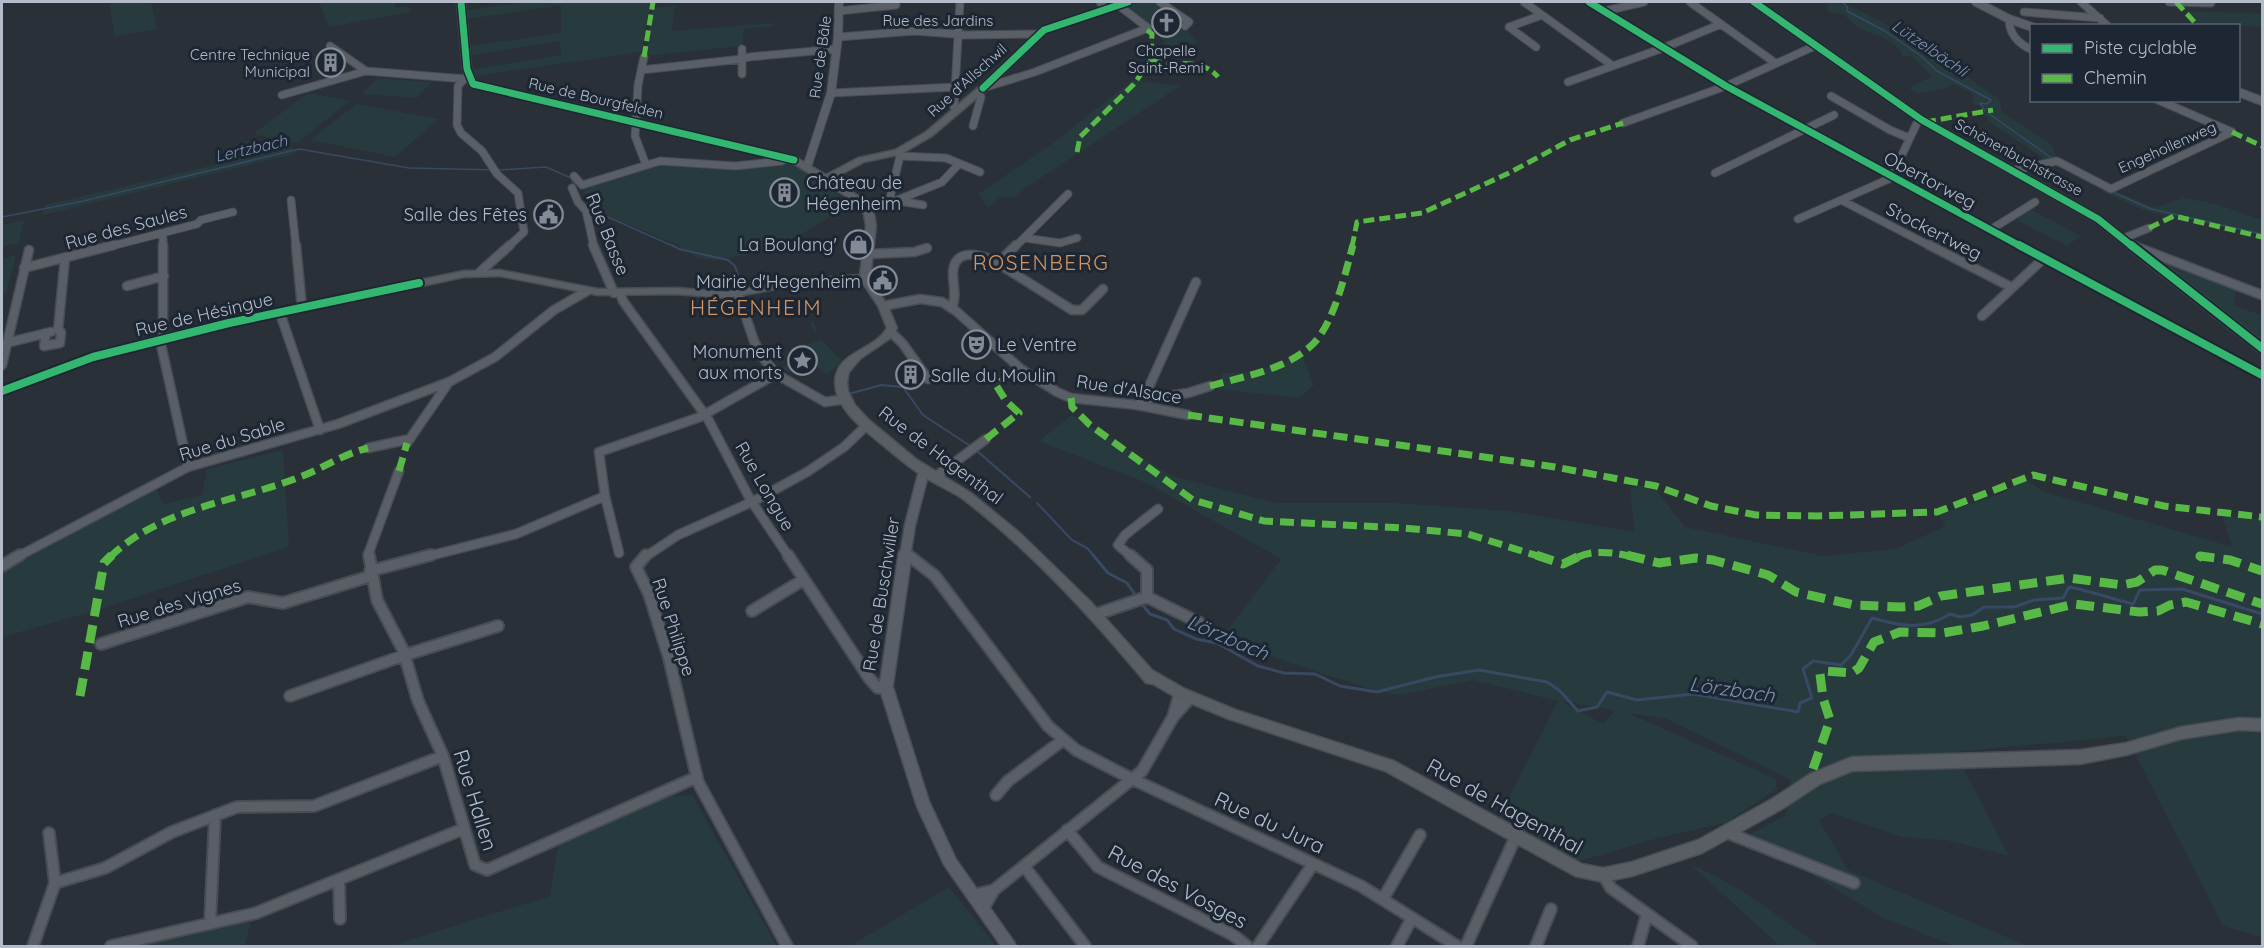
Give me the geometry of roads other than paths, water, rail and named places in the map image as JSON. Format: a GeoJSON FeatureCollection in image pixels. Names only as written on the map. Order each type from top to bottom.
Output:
{"type":"FeatureCollection","features":[{"type":"Feature","properties":{"kind":"main road"},"geometry":{"type":"LineString","coordinates":[[461,2],[466,79]]}},
{"type":"Feature","properties":{"kind":"main road","name":"Rue d'Allschwil"},"geometry":{"type":"LineString","coordinates":[[825,179],[865,159],[899,154],[929,134],[980,90],[1038,34],[1102,5],[1118,5],[1128,2]]}},
{"type":"Feature","properties":{"kind":"main road","name":"Rue de Bourgfelden"},"geometry":{"type":"LineString","coordinates":[[466,79],[485,88],[791,159],[844,190],[866,209]]}},
{"type":"Feature","properties":{"kind":"main road"},"geometry":{"type":"LineString","coordinates":[[846,399],[841,381],[848,365],[860,353],[891,332],[891,323],[883,306],[865,279],[871,224],[866,209]]}},
{"type":"Feature","properties":{"kind":"main road","name":"Rue de Hésingue"},"geometry":{"type":"LineString","coordinates":[[2,391],[77,362],[162,340],[302,308],[480,272],[500,273],[586,291],[617,293],[676,291],[713,295],[738,294],[790,283],[839,280],[854,283],[865,279]]}},
{"type":"Feature","properties":{"kind":"main road","name":"Rue de Hagenthal"},"geometry":{"type":"LineString","coordinates":[[846,399],[867,425],[930,474],[976,504],[1097,615],[1157,687],[1183,698],[1389,766],[1580,871],[1603,875],[1668,859],[1702,846],[1728,833],[1815,779],[1852,764],[2080,757],[2126,749],[2181,733],[2239,724],[2262,725]]}},
{"type":"Feature","properties":{"kind":"street","name":"Rue de Bâle"},"geometry":{"type":"LineString","coordinates":[[807,167],[831,93],[838,37],[839,2]]}},
{"type":"Feature","properties":{"kind":"street"},"geometry":{"type":"LineString","coordinates":[[956,110],[954,107],[960,35],[960,2]]}},
{"type":"Feature","properties":{"kind":"street"},"geometry":{"type":"LineString","coordinates":[[1160,2],[1189,22],[1185,26]]}},
{"type":"Feature","properties":{"kind":"street"},"geometry":{"type":"LineString","coordinates":[[1524,2],[1613,66]]}},
{"type":"Feature","properties":{"kind":"street","name":"Obertorweg"},"geometry":{"type":"LineString","coordinates":[[1589,2],[1726,86],[1804,130],[2262,375]]}},
{"type":"Feature","properties":{"kind":"street"},"geometry":{"type":"LineString","coordinates":[[1605,11],[1644,2]]}},
{"type":"Feature","properties":{"kind":"street"},"geometry":{"type":"LineString","coordinates":[[1690,2],[1774,62]]}},
{"type":"Feature","properties":{"kind":"street","name":"Schönenbuchstrasse"},"geometry":{"type":"LineString","coordinates":[[1754,2],[1922,120],[2081,208],[2124,238],[2262,348]]}},
{"type":"Feature","properties":{"kind":"street"},"geometry":{"type":"LineString","coordinates":[[1976,2],[2030,27]]}},
{"type":"Feature","properties":{"kind":"street"},"geometry":{"type":"LineString","coordinates":[[2080,2],[2106,24]]}},
{"type":"Feature","properties":{"kind":"street"},"geometry":{"type":"LineString","coordinates":[[2169,2],[2211,3],[2209,2]]}},
{"type":"Feature","properties":{"kind":"street"},"geometry":{"type":"LineString","coordinates":[[839,11],[897,5]]}},
{"type":"Feature","properties":{"kind":"street"},"geometry":{"type":"LineString","coordinates":[[974,126],[981,97],[980,90],[1035,72],[1148,28],[1118,5]]}},
{"type":"Feature","properties":{"kind":"street"},"geometry":{"type":"LineString","coordinates":[[2024,12],[2100,18]]}},
{"type":"Feature","properties":{"kind":"street"},"geometry":{"type":"LineString","coordinates":[[1536,47],[1509,27],[1542,15]]}},
{"type":"Feature","properties":{"kind":"street"},"geometry":{"type":"LineString","coordinates":[[2009,19],[2008,23],[2015,38],[2022,46],[2030,50]]}},
{"type":"Feature","properties":{"kind":"street"},"geometry":{"type":"LineString","coordinates":[[1568,82],[1664,48],[1721,24]]}},
{"type":"Feature","properties":{"kind":"street","name":"Rue des Jardins"},"geometry":{"type":"LineString","coordinates":[[838,37],[915,31],[960,35],[1038,34]]}},
{"type":"Feature","properties":{"kind":"street"},"geometry":{"type":"LineString","coordinates":[[330,46],[366,71]]}},
{"type":"Feature","properties":{"kind":"street"},"geometry":{"type":"LineString","coordinates":[[1623,123],[1726,86],[1774,62],[1815,46]]}},
{"type":"Feature","properties":{"kind":"street"},"geometry":{"type":"LineString","coordinates":[[742,49],[742,74]]}},
{"type":"Feature","properties":{"kind":"street"},"geometry":{"type":"LineString","coordinates":[[641,70],[836,49]]}},
{"type":"Feature","properties":{"kind":"street"},"geometry":{"type":"LineString","coordinates":[[644,57],[635,136],[646,165]]}},
{"type":"Feature","properties":{"kind":"street"},"geometry":{"type":"LineString","coordinates":[[282,95],[366,71],[466,79]]}},
{"type":"Feature","properties":{"kind":"street"},"geometry":{"type":"LineString","coordinates":[[466,79],[458,86],[457,125],[461,133],[482,152],[495,171],[518,193],[524,232],[480,272]]}},
{"type":"Feature","properties":{"kind":"street"},"geometry":{"type":"LineString","coordinates":[[831,93],[955,87]]}},
{"type":"Feature","properties":{"kind":"street"},"geometry":{"type":"LineString","coordinates":[[2240,93],[2262,101]]}},
{"type":"Feature","properties":{"kind":"street"},"geometry":{"type":"LineString","coordinates":[[1831,96],[1890,130],[1909,138]]}},
{"type":"Feature","properties":{"kind":"street","name":"Engehollenweg"},"geometry":{"type":"LineString","coordinates":[[2014,171],[2057,161],[2110,189],[2232,132],[2163,102]]}},
{"type":"Feature","properties":{"kind":"street"},"geometry":{"type":"LineString","coordinates":[[1715,173],[1833,115]]}},
{"type":"Feature","properties":{"kind":"street"},"geometry":{"type":"LineString","coordinates":[[1798,219],[1844,201],[1891,178],[1917,123],[1922,120]]}},
{"type":"Feature","properties":{"kind":"street"},"geometry":{"type":"LineString","coordinates":[[574,176],[582,184],[671,160],[735,166],[760,165],[791,159],[812,150]]}},
{"type":"Feature","properties":{"kind":"street"},"geometry":{"type":"LineString","coordinates":[[892,201],[899,154],[943,158],[980,172]]}},
{"type":"Feature","properties":{"kind":"street"},"geometry":{"type":"LineString","coordinates":[[866,209],[942,182],[959,164]]}},
{"type":"Feature","properties":{"kind":"street","name":"Rue Basse"},"geometry":{"type":"LineString","coordinates":[[572,188],[578,202],[586,211],[592,242],[617,293]]}},
{"type":"Feature","properties":{"kind":"street"},"geometry":{"type":"LineString","coordinates":[[998,263],[1068,194]]}},
{"type":"Feature","properties":{"kind":"street"},"geometry":{"type":"LineString","coordinates":[[291,200],[302,308]]}},
{"type":"Feature","properties":{"kind":"street"},"geometry":{"type":"LineString","coordinates":[[892,201],[923,205]]}},
{"type":"Feature","properties":{"kind":"street","name":"Stockertweg"},"geometry":{"type":"LineString","coordinates":[[1844,201],[2012,287]]}},
{"type":"Feature","properties":{"kind":"street"},"geometry":{"type":"LineString","coordinates":[[1990,230],[2035,202]]}},
{"type":"Feature","properties":{"kind":"street","name":"Rue des Saules"},"geometry":{"type":"LineString","coordinates":[[24,268],[164,233],[233,212]]}},
{"type":"Feature","properties":{"kind":"street"},"geometry":{"type":"LineString","coordinates":[[2124,238],[2149,228]]}},
{"type":"Feature","properties":{"kind":"street"},"geometry":{"type":"LineString","coordinates":[[164,233],[162,340],[188,467]]}},
{"type":"Feature","properties":{"kind":"street"},"geometry":{"type":"LineString","coordinates":[[1025,238],[1060,243],[1077,238]]}},
{"type":"Feature","properties":{"kind":"street"},"geometry":{"type":"LineString","coordinates":[[2134,246],[2262,295]]}},
{"type":"Feature","properties":{"kind":"street"},"geometry":{"type":"LineString","coordinates":[[868,254],[914,252],[927,248]]}},
{"type":"Feature","properties":{"kind":"street"},"geometry":{"type":"LineString","coordinates":[[2,365],[29,250]]}},
{"type":"Feature","properties":{"kind":"street"},"geometry":{"type":"LineString","coordinates":[[952,307],[955,301],[954,266],[960,258],[977,254],[998,263],[1072,310],[1082,310],[1103,289]]}},
{"type":"Feature","properties":{"kind":"street"},"geometry":{"type":"LineString","coordinates":[[46,333],[44,346],[60,343],[61,332],[58,330],[65,258]]}},
{"type":"Feature","properties":{"kind":"street"},"geometry":{"type":"LineString","coordinates":[[1982,316],[2044,258]]}},
{"type":"Feature","properties":{"kind":"street"},"geometry":{"type":"LineString","coordinates":[[127,286],[164,276]]}},
{"type":"Feature","properties":{"kind":"street"},"geometry":{"type":"LineString","coordinates":[[1140,402],[1196,282]]}},
{"type":"Feature","properties":{"kind":"street","name":"Rue du Sable"},"geometry":{"type":"LineString","coordinates":[[2,566],[60,533],[188,467],[320,430],[449,382],[495,357],[554,310],[586,291]]}},
{"type":"Feature","properties":{"kind":"street","name":"Rue Longue"},"geometry":{"type":"LineString","coordinates":[[617,293],[704,415],[751,501],[874,685],[878,688],[886,687]]}},
{"type":"Feature","properties":{"kind":"street"},"geometry":{"type":"LineString","coordinates":[[738,294],[754,341],[761,355],[776,374],[825,402],[846,399]]}},
{"type":"Feature","properties":{"kind":"street","name":"Rue d'Alsace"},"geometry":{"type":"LineString","coordinates":[[883,306],[903,301],[928,299],[952,307],[1018,369],[1071,398],[1140,402],[1144,408],[1188,415]]}},
{"type":"Feature","properties":{"kind":"street"},"geometry":{"type":"LineString","coordinates":[[280,313],[320,430]]}},
{"type":"Feature","properties":{"kind":"street"},"geometry":{"type":"LineString","coordinates":[[6,343],[58,330]]}},
{"type":"Feature","properties":{"kind":"street"},"geometry":{"type":"LineString","coordinates":[[891,332],[903,344],[928,379]]}},
{"type":"Feature","properties":{"kind":"street"},"geometry":{"type":"LineString","coordinates":[[620,553],[605,496],[599,452],[704,415],[776,374]]}},
{"type":"Feature","properties":{"kind":"street","name":"Rue du Sable"},"geometry":{"type":"LineString","coordinates":[[368,448],[408,441],[449,382]]}},
{"type":"Feature","properties":{"kind":"street"},"geometry":{"type":"LineString","coordinates":[[1140,402],[1188,393],[1210,386]]}},
{"type":"Feature","properties":{"kind":"street","name":"Rue Philippe"},"geometry":{"type":"LineString","coordinates":[[787,946],[697,777],[669,658],[649,594],[636,567],[649,553],[675,538],[766,496],[829,458],[867,425]]}},
{"type":"Feature","properties":{"kind":"street"},"geometry":{"type":"LineString","coordinates":[[930,474],[986,439]]}},
{"type":"Feature","properties":{"kind":"street","name":"Rue Hallen"},"geometry":{"type":"LineString","coordinates":[[399,471],[369,552],[371,573],[377,600],[399,639],[418,702],[443,756],[475,865],[487,870],[697,777]]}},
{"type":"Feature","properties":{"kind":"street","name":"Rue de Buschwiller"},"geometry":{"type":"LineString","coordinates":[[930,474],[923,475],[913,510],[886,687],[923,804],[950,862],[1009,946]]}},
{"type":"Feature","properties":{"kind":"street","name":"Rue des Vignes"},"geometry":{"type":"LineString","coordinates":[[101,644],[248,597],[283,603],[371,573],[516,534],[605,496]]}},
{"type":"Feature","properties":{"kind":"street"},"geometry":{"type":"LineString","coordinates":[[1142,599],[1147,570],[1118,545],[1125,535],[1157,509]]}},
{"type":"Feature","properties":{"kind":"street","name":"Rue du Jura"},"geometry":{"type":"LineString","coordinates":[[906,554],[935,576],[1048,726],[1076,750],[1132,779],[1360,886],[1456,946]]}},
{"type":"Feature","properties":{"kind":"street"},"geometry":{"type":"LineString","coordinates":[[752,611],[803,580]]}},
{"type":"Feature","properties":{"kind":"street"},"geometry":{"type":"LineString","coordinates":[[1097,615],[1142,599],[1200,623]]}},
{"type":"Feature","properties":{"kind":"street"},"geometry":{"type":"LineString","coordinates":[[290,696],[405,655],[498,626]]}},
{"type":"Feature","properties":{"kind":"street"},"geometry":{"type":"LineString","coordinates":[[983,909],[994,890],[1147,765],[1183,698]]}},
{"type":"Feature","properties":{"kind":"street"},"geometry":{"type":"LineString","coordinates":[[996,795],[1008,781],[1062,740]]}},
{"type":"Feature","properties":{"kind":"street"},"geometry":{"type":"LineString","coordinates":[[55,883],[105,868],[172,832],[237,807],[314,806],[443,756]]}},
{"type":"Feature","properties":{"kind":"street"},"geometry":{"type":"LineString","coordinates":[[210,924],[215,815]]}},
{"type":"Feature","properties":{"kind":"street"},"geometry":{"type":"LineString","coordinates":[[111,946],[256,913],[463,829]]}},
{"type":"Feature","properties":{"kind":"street","name":"Rue des Vosges"},"geometry":{"type":"LineString","coordinates":[[1067,830],[1098,867],[1233,935],[1247,946]]}},
{"type":"Feature","properties":{"kind":"street"},"geometry":{"type":"LineString","coordinates":[[33,946],[55,883],[49,833]]}},
{"type":"Feature","properties":{"kind":"street"},"geometry":{"type":"LineString","coordinates":[[1728,833],[1740,840],[1854,883]]}},
{"type":"Feature","properties":{"kind":"street"},"geometry":{"type":"LineString","coordinates":[[1383,899],[1420,835]]}},
{"type":"Feature","properties":{"kind":"street"},"geometry":{"type":"LineString","coordinates":[[1466,946],[1516,836]]}},
{"type":"Feature","properties":{"kind":"street"},"geometry":{"type":"LineString","coordinates":[[1258,946],[1313,864]]}},
{"type":"Feature","properties":{"kind":"street"},"geometry":{"type":"LineString","coordinates":[[1024,866],[1085,946]]}},
{"type":"Feature","properties":{"kind":"street"},"geometry":{"type":"LineString","coordinates":[[1603,875],[1611,888],[1692,946]]}},
{"type":"Feature","properties":{"kind":"street"},"geometry":{"type":"LineString","coordinates":[[339,880],[340,919]]}},
{"type":"Feature","properties":{"kind":"street"},"geometry":{"type":"LineString","coordinates":[[974,896],[994,890]]}},
{"type":"Feature","properties":{"kind":"street"},"geometry":{"type":"LineString","coordinates":[[1536,946],[1551,909]]}},
{"type":"Feature","properties":{"kind":"street"},"geometry":{"type":"LineString","coordinates":[[1638,946],[1647,914]]}},
{"type":"Feature","properties":{"kind":"street"},"geometry":{"type":"LineString","coordinates":[[1396,946],[1412,918]]}},
{"type":"Feature","properties":{"kind":"waterway","name":"Lützelbächli"},"geometry":{"type":"LineString","coordinates":[[1842,2],[1847,6],[1847,11],[1885,31],[1921,56],[1937,71],[1991,100],[1987,104],[1980,103],[1985,111]]}},
{"type":"Feature","properties":{"kind":"waterway","name":"Lützelbächli"},"geometry":{"type":"LineString","coordinates":[[1988,113],[2053,159]]}},
{"type":"Feature","properties":{"kind":"waterway","name":"Lertzbach"},"geometry":{"type":"LineString","coordinates":[[2,217],[79,202],[299,149],[409,168],[499,170],[546,167],[571,178],[582,202],[590,209],[675,247]]}},
{"type":"Feature","properties":{"kind":"waterway","name":"Lützelbächli"},"geometry":{"type":"LineString","coordinates":[[2110,191],[2151,209],[2262,234]]}},
{"type":"Feature","properties":{"kind":"waterway"},"geometry":{"type":"LineString","coordinates":[[672,245],[679,249],[728,260],[735,266],[743,289]]}},
{"type":"Feature","properties":{"kind":"waterway"},"geometry":{"type":"LineString","coordinates":[[852,393],[881,385],[903,387],[923,415],[972,447]]}},
{"type":"Feature","properties":{"kind":"waterway"},"geometry":{"type":"LineString","coordinates":[[976,450],[1030,497]]}},
{"type":"Feature","properties":{"kind":"waterway","name":"Lörzbach"},"geometry":{"type":"LineString","coordinates":[[1037,503],[1072,540],[1087,548],[1095,557]]}},
{"type":"Feature","properties":{"kind":"waterway","name":"Lörzbach"},"geometry":{"type":"LineString","coordinates":[[1093,555],[1108,573],[1127,583],[1136,596]]}},
{"type":"Feature","properties":{"kind":"waterway","name":"Lörzbach"},"geometry":{"type":"LineString","coordinates":[[1141,603],[1150,614],[1167,620],[1174,629],[1196,639],[1217,643],[1258,666],[1284,673],[1315,674],[1340,686],[1377,692],[1435,677],[1479,670],[1547,682],[1560,691],[1578,711],[1597,707],[1607,692],[1637,700],[1693,694],[1798,712],[1800,703],[1812,698],[1803,669],[1813,661],[1841,665],[1851,655],[1872,618],[1902,625],[1921,625],[1950,614],[1960,617],[1972,615],[1984,607],[2014,607],[2034,600],[2063,598],[2069,587],[2133,604],[2140,590],[2182,589],[2262,614]]}},
{"type":"Feature","properties":{"kind":"place","name":"Chapelle Saint-Remi"},"geometry":{"type":"Point","coordinates":[1166,23]}},
{"type":"Feature","properties":{"kind":"place","name":"Centre Technique Municipal"},"geometry":{"type":"Point","coordinates":[331,63]}},
{"type":"Feature","properties":{"kind":"place","name":"Château de Hégenheim"},"geometry":{"type":"Point","coordinates":[785,192]}},
{"type":"Feature","properties":{"kind":"place","name":"Salle des Fêtes"},"geometry":{"type":"Point","coordinates":[548,214]}},
{"type":"Feature","properties":{"kind":"place","name":"La Boulang'"},"geometry":{"type":"Point","coordinates":[858,244]}},
{"type":"Feature","properties":{"kind":"place","name":"Mairie d'Hegenheim"},"geometry":{"type":"Point","coordinates":[882,281]}},
{"type":"Feature","properties":{"kind":"place","name":"Le Ventre"},"geometry":{"type":"Point","coordinates":[976,344]}},
{"type":"Feature","properties":{"kind":"place","name":"Monument aux morts"},"geometry":{"type":"Point","coordinates":[803,361]}},
{"type":"Feature","properties":{"kind":"place","name":"Salle du Moulin"},"geometry":{"type":"Point","coordinates":[910,375]}},
{"type":"Feature","properties":{"kind":"district","name":"ROSENBERG"},"geometry":{"type":"Point","coordinates":[1041,262]}},
{"type":"Feature","properties":{"kind":"district","name":"HÉGENHEIM"},"geometry":{"type":"Point","coordinates":[756,307]}}]}
